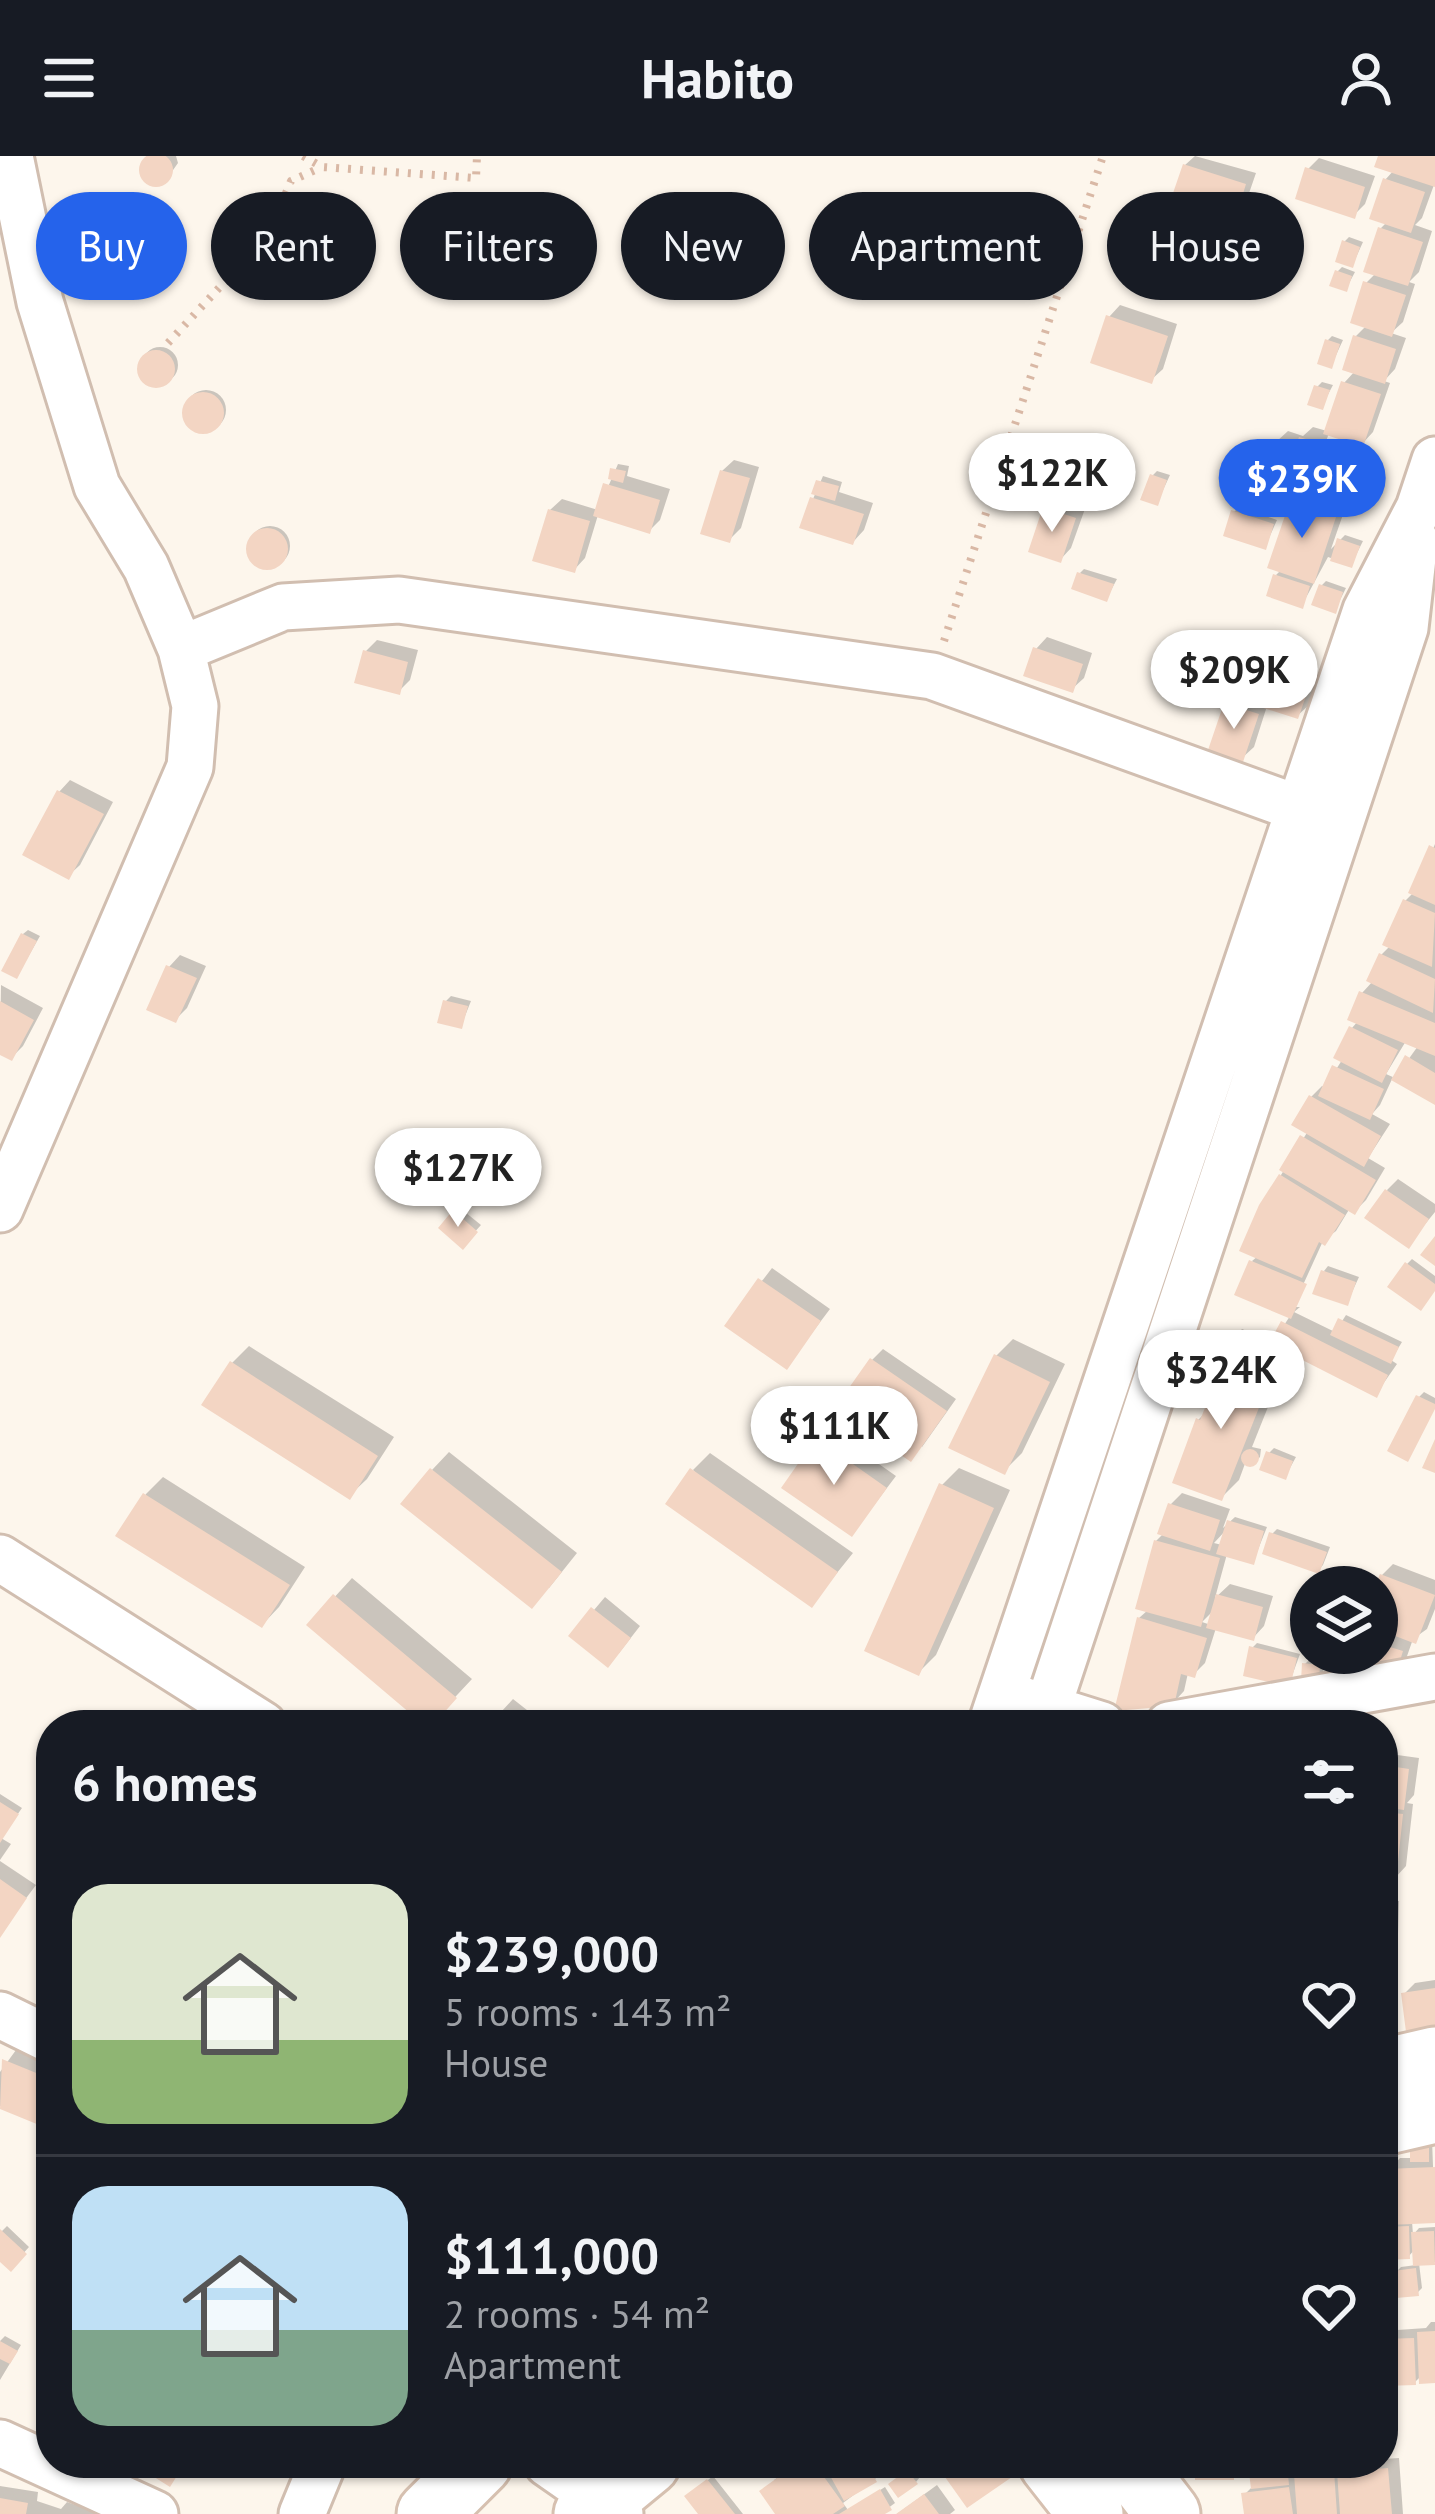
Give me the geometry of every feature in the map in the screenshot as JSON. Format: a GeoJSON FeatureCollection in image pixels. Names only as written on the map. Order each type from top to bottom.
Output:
{"type":"FeatureCollection","features":[{"type":"Feature","properties":{"kind":"main road"},"geometry":{"type":"LineString","coordinates":[[1398,2068],[1435,2059]]}},
{"type":"Feature","properties":{"kind":"main road"},"geometry":{"type":"LineString","coordinates":[[1398,2120],[1435,2111]]}},
{"type":"Feature","properties":{"kind":"main road"},"geometry":{"type":"LineString","coordinates":[[429,2514],[465,2478]]}},
{"type":"Feature","properties":{"kind":"main road"},"geometry":{"type":"LineString","coordinates":[[1063,2478],[1091,2514]]}},
{"type":"Feature","properties":{"kind":"main road"},"geometry":{"type":"LineString","coordinates":[[1140,2478],[1168,2514]]}},
{"type":"Feature","properties":{"kind":"street"},"geometry":{"type":"LineString","coordinates":[[0,1209],[16,1128],[190,767],[195,706],[181,649],[146,567],[97,486],[40,302],[10,156]]}},
{"type":"Feature","properties":{"kind":"street"},"geometry":{"type":"LineString","coordinates":[[997,1709],[1366,610],[1419,508],[1435,460]]}},
{"type":"Feature","properties":{"kind":"street"},"geometry":{"type":"LineString","coordinates":[[1047,1710],[1405,628],[1419,508]]}},
{"type":"Feature","properties":{"kind":"street"},"geometry":{"type":"LineString","coordinates":[[181,649],[283,607],[399,600],[932,676],[1300,809]]}},
{"type":"Feature","properties":{"kind":"street"},"geometry":{"type":"LineString","coordinates":[[0,1558],[239,1710]]}},
{"type":"Feature","properties":{"kind":"street"},"geometry":{"type":"LineString","coordinates":[[1252,1710],[1435,1677]]}},
{"type":"Feature","properties":{"kind":"street"},"geometry":{"type":"LineString","coordinates":[[0,2015],[36,2033]]}},
{"type":"Feature","properties":{"kind":"street"},"geometry":{"type":"LineString","coordinates":[[0,2443],[36,2459]]}},
{"type":"Feature","properties":{"kind":"street"},"geometry":{"type":"LineString","coordinates":[[76,2478],[155,2514]]}},
{"type":"Feature","properties":{"kind":"street"},"geometry":{"type":"LineString","coordinates":[[302,2514],[317,2478]]}},
{"type":"Feature","properties":{"kind":"street"},"geometry":{"type":"LineString","coordinates":[[576,2478],[614,2498]]}},
{"type":"Feature","properties":{"kind":"path"},"geometry":{"type":"LineString","coordinates":[[303,156],[322,167],[476,178],[477,156]]}},
{"type":"Feature","properties":{"kind":"path"},"geometry":{"type":"LineString","coordinates":[[932,676],[1103,156]]}},
{"type":"Feature","properties":{"kind":"path"},"geometry":{"type":"LineString","coordinates":[[168,343],[269,233],[291,181],[322,167]]}},
{"type":"Feature","properties":{"kind":"building"},"geometry":{"type":"Polygon","coordinates":[[[156,153],[168,158],[173,170],[168,182],[156,187],[144,182],[139,170],[144,158],[156,153]]]}},
{"type":"Feature","properties":{"kind":"building"},"geometry":{"type":"Polygon","coordinates":[[[1378,156],[1435,156],[1435,187],[1374,167],[1378,156]]]}},
{"type":"Feature","properties":{"kind":"building"},"geometry":{"type":"Polygon","coordinates":[[[1183,164],[1246,184],[1244,192],[1173,192],[1183,164]]]}},
{"type":"Feature","properties":{"kind":"building"},"geometry":{"type":"Polygon","coordinates":[[[1305,167],[1365,187],[1355,219],[1304,202],[1304,192],[1297,192],[1305,167]]]}},
{"type":"Feature","properties":{"kind":"building"},"geometry":{"type":"Polygon","coordinates":[[[1383,178],[1425,192],[1411,233],[1369,219],[1383,178]]]}},
{"type":"Feature","properties":{"kind":"building"},"geometry":{"type":"Polygon","coordinates":[[[1378,227],[1423,242],[1408,286],[1363,272],[1378,227]]]}},
{"type":"Feature","properties":{"kind":"building"},"geometry":{"type":"Polygon","coordinates":[[[1342,240],[1360,247],[1353,268],[1335,262],[1342,240]]]}},
{"type":"Feature","properties":{"kind":"building"},"geometry":{"type":"Polygon","coordinates":[[[1335,270],[1352,276],[1347,292],[1329,286],[1335,270]]]}},
{"type":"Feature","properties":{"kind":"building"},"geometry":{"type":"Polygon","coordinates":[[[1363,281],[1406,295],[1392,337],[1350,323],[1363,281]]]}},
{"type":"Feature","properties":{"kind":"building"},"geometry":{"type":"Polygon","coordinates":[[[1106,315],[1168,336],[1152,384],[1090,363],[1106,315]]]}},
{"type":"Feature","properties":{"kind":"building"},"geometry":{"type":"Polygon","coordinates":[[[1353,335],[1396,349],[1385,384],[1342,370],[1353,335]]]}},
{"type":"Feature","properties":{"kind":"building"},"geometry":{"type":"Polygon","coordinates":[[[1325,339],[1340,344],[1332,369],[1317,364],[1325,339]]]}},
{"type":"Feature","properties":{"kind":"building"},"geometry":{"type":"Polygon","coordinates":[[[156,350],[170,355],[175,369],[170,383],[156,388],[142,383],[137,369],[142,355],[156,350]]]}},
{"type":"Feature","properties":{"kind":"building"},"geometry":{"type":"Polygon","coordinates":[[[1341,381],[1381,394],[1363,447],[1323,434],[1341,381]]]}},
{"type":"Feature","properties":{"kind":"building"},"geometry":{"type":"Polygon","coordinates":[[[1314,385],[1330,390],[1323,410],[1307,405],[1314,385]]]}},
{"type":"Feature","properties":{"kind":"building"},"geometry":{"type":"Polygon","coordinates":[[[203,392],[218,398],[224,413],[218,428],[203,434],[188,428],[182,413],[188,398],[203,392]]]}},
{"type":"Feature","properties":{"kind":"building"},"geometry":{"type":"Polygon","coordinates":[[[1299,437],[1320,443],[1305,489],[1262,475],[1274,440],[1295,448],[1299,437]]]}},
{"type":"Feature","properties":{"kind":"building"},"geometry":{"type":"Polygon","coordinates":[[[1325,444],[1362,457],[1350,494],[1313,482],[1325,444]]]}},
{"type":"Feature","properties":{"kind":"building"},"geometry":{"type":"Polygon","coordinates":[[[610,468],[626,471],[623,483],[608,479],[610,468]]]}},
{"type":"Feature","properties":{"kind":"building"},"geometry":{"type":"Polygon","coordinates":[[[720,470],[750,478],[730,543],[700,534],[720,470]]]}},
{"type":"Feature","properties":{"kind":"building"},"geometry":{"type":"Polygon","coordinates":[[[1150,474],[1167,480],[1158,506],[1140,500],[1150,474]]]}},
{"type":"Feature","properties":{"kind":"building"},"geometry":{"type":"Polygon","coordinates":[[[816,480],[839,486],[835,501],[811,494],[816,480]]]}},
{"type":"Feature","properties":{"kind":"building"},"geometry":{"type":"Polygon","coordinates":[[[603,483],[660,500],[650,534],[593,516],[603,483]]]}},
{"type":"Feature","properties":{"kind":"building"},"geometry":{"type":"Polygon","coordinates":[[[810,497],[864,514],[853,545],[799,528],[810,497]]]}},
{"type":"Feature","properties":{"kind":"building"},"geometry":{"type":"Polygon","coordinates":[[[1291,498],[1337,514],[1314,584],[1267,568],[1291,498]]]}},
{"type":"Feature","properties":{"kind":"building"},"geometry":{"type":"Polygon","coordinates":[[[1043,507],[1076,518],[1061,563],[1028,552],[1043,507]]]}},
{"type":"Feature","properties":{"kind":"building"},"geometry":{"type":"Polygon","coordinates":[[[548,509],[590,521],[575,573],[532,561],[548,509]]]}},
{"type":"Feature","properties":{"kind":"building"},"geometry":{"type":"Polygon","coordinates":[[[1231,510],[1274,524],[1266,550],[1223,536],[1231,510]]]}},
{"type":"Feature","properties":{"kind":"building"},"geometry":{"type":"Polygon","coordinates":[[[267,528],[282,534],[288,549],[282,564],[267,570],[252,564],[246,549],[252,534],[267,528]]]}},
{"type":"Feature","properties":{"kind":"building"},"geometry":{"type":"Polygon","coordinates":[[[1337,538],[1360,546],[1352,568],[1330,561],[1337,538]]]}},
{"type":"Feature","properties":{"kind":"building"},"geometry":{"type":"Polygon","coordinates":[[[1077,572],[1114,584],[1107,602],[1071,589],[1077,572]]]}},
{"type":"Feature","properties":{"kind":"building"},"geometry":{"type":"Polygon","coordinates":[[[1273,574],[1310,586],[1303,609],[1266,596],[1273,574]]]}},
{"type":"Feature","properties":{"kind":"building"},"geometry":{"type":"Polygon","coordinates":[[[1319,584],[1343,592],[1336,614],[1311,605],[1319,584]]]}},
{"type":"Feature","properties":{"kind":"building"},"geometry":{"type":"Polygon","coordinates":[[[1033,647],[1083,664],[1073,693],[1023,676],[1033,647]]]}},
{"type":"Feature","properties":{"kind":"building"},"geometry":{"type":"Polygon","coordinates":[[[363,650],[408,662],[400,695],[354,683],[363,650]]]}},
{"type":"Feature","properties":{"kind":"building"},"geometry":{"type":"Polygon","coordinates":[[[1241,671],[1307,693],[1298,719],[1232,698],[1241,671]]]}},
{"type":"Feature","properties":{"kind":"building"},"geometry":{"type":"Polygon","coordinates":[[[1224,703],[1259,714],[1243,762],[1208,750],[1224,703]]]}},
{"type":"Feature","properties":{"kind":"building"},"geometry":{"type":"Polygon","coordinates":[[[57,790],[104,814],[69,880],[22,855],[57,790]]]}},
{"type":"Feature","properties":{"kind":"building"},"geometry":{"type":"Polygon","coordinates":[[[1429,845],[1435,848],[1435,905],[1408,893],[1429,845]]]}},
{"type":"Feature","properties":{"kind":"building"},"geometry":{"type":"Polygon","coordinates":[[[1403,899],[1435,913],[1432,967],[1382,945],[1403,899]]]}},
{"type":"Feature","properties":{"kind":"building"},"geometry":{"type":"Polygon","coordinates":[[[21,933],[37,941],[17,979],[1,971],[21,933]]]}},
{"type":"Feature","properties":{"kind":"building"},"geometry":{"type":"Polygon","coordinates":[[[1379,953],[1435,979],[1433,1013],[1366,981],[1379,953]]]}},
{"type":"Feature","properties":{"kind":"building"},"geometry":{"type":"Polygon","coordinates":[[[166,965],[197,978],[176,1023],[146,1010],[166,965]]]}},
{"type":"Feature","properties":{"kind":"building"},"geometry":{"type":"Polygon","coordinates":[[[1359,991],[1435,1023],[1435,1056],[1347,1020],[1359,991]]]}},
{"type":"Feature","properties":{"kind":"building"},"geometry":{"type":"Polygon","coordinates":[[[443,1000],[468,1006],[462,1029],[437,1023],[443,1000]]]}},
{"type":"Feature","properties":{"kind":"building"},"geometry":{"type":"Polygon","coordinates":[[[0,1001],[34,1020],[12,1061],[0,1055],[0,1001]]]}},
{"type":"Feature","properties":{"kind":"building"},"geometry":{"type":"Polygon","coordinates":[[[1349,1026],[1398,1050],[1382,1083],[1333,1058],[1349,1026]]]}},
{"type":"Feature","properties":{"kind":"building"},"geometry":{"type":"Polygon","coordinates":[[[1405,1055],[1435,1073],[1435,1105],[1391,1080],[1405,1055]]]}},
{"type":"Feature","properties":{"kind":"building"},"geometry":{"type":"Polygon","coordinates":[[[1332,1065],[1384,1089],[1370,1120],[1318,1096],[1332,1065]]]}},
{"type":"Feature","properties":{"kind":"building"},"geometry":{"type":"Polygon","coordinates":[[[1309,1095],[1381,1136],[1364,1167],[1291,1125],[1309,1095]]]}},
{"type":"Feature","properties":{"kind":"building"},"geometry":{"type":"Polygon","coordinates":[[[1300,1135],[1376,1180],[1355,1215],[1279,1170],[1300,1135]]]}},
{"type":"Feature","properties":{"kind":"building"},"geometry":{"type":"Polygon","coordinates":[[[1279,1174],[1345,1215],[1325,1246],[1319,1242],[1302,1278],[1239,1251],[1279,1174]]]}},
{"type":"Feature","properties":{"kind":"building"},"geometry":{"type":"Polygon","coordinates":[[[1385,1189],[1429,1219],[1409,1249],[1364,1218],[1385,1189]]]}},
{"type":"Feature","properties":{"kind":"building"},"geometry":{"type":"Polygon","coordinates":[[[453,1210],[478,1232],[463,1250],[438,1228],[453,1210]]]}},
{"type":"Feature","properties":{"kind":"building"},"geometry":{"type":"Polygon","coordinates":[[[1435,1236],[1435,1266],[1420,1255],[1435,1236]]]}},
{"type":"Feature","properties":{"kind":"building"},"geometry":{"type":"Polygon","coordinates":[[[1249,1260],[1307,1284],[1291,1319],[1234,1295],[1249,1260]]]}},
{"type":"Feature","properties":{"kind":"building"},"geometry":{"type":"Polygon","coordinates":[[[1405,1262],[1435,1284],[1421,1311],[1387,1287],[1405,1262]]]}},
{"type":"Feature","properties":{"kind":"building"},"geometry":{"type":"Polygon","coordinates":[[[1321,1270],[1356,1282],[1348,1306],[1312,1294],[1321,1270]]]}},
{"type":"Feature","properties":{"kind":"building"},"geometry":{"type":"Polygon","coordinates":[[[758,1278],[821,1321],[787,1370],[724,1326],[758,1278]]]}},
{"type":"Feature","properties":{"kind":"building"},"geometry":{"type":"Polygon","coordinates":[[[1338,1318],[1399,1347],[1391,1364],[1330,1335],[1338,1318]]]}},
{"type":"Feature","properties":{"kind":"building"},"geometry":{"type":"Polygon","coordinates":[[[1281,1321],[1388,1375],[1377,1398],[1269,1343],[1281,1321]]]}},
{"type":"Feature","properties":{"kind":"building"},"geometry":{"type":"Polygon","coordinates":[[[1235,1332],[1292,1357],[1284,1377],[1226,1351],[1235,1332]]]}},
{"type":"Feature","properties":{"kind":"building"},"geometry":{"type":"Polygon","coordinates":[[[994,1354],[1050,1382],[1005,1475],[948,1448],[994,1354]]]}},
{"type":"Feature","properties":{"kind":"building"},"geometry":{"type":"Polygon","coordinates":[[[1226,1357],[1258,1370],[1252,1385],[1266,1390],[1222,1501],[1172,1483],[1226,1357]]]}},
{"type":"Feature","properties":{"kind":"building"},"geometry":{"type":"Polygon","coordinates":[[[870,1358],[947,1411],[911,1462],[834,1409],[870,1358]]]}},
{"type":"Feature","properties":{"kind":"building"},"geometry":{"type":"Polygon","coordinates":[[[230,1361],[378,1456],[350,1500],[201,1405],[230,1361]]]}},
{"type":"Feature","properties":{"kind":"building"},"geometry":{"type":"Polygon","coordinates":[[[1266,1372],[1286,1381],[1280,1392],[1261,1383],[1266,1372]]]}},
{"type":"Feature","properties":{"kind":"building"},"geometry":{"type":"Polygon","coordinates":[[[1416,1395],[1435,1404],[1435,1409],[1408,1462],[1387,1451],[1416,1395]]]}},
{"type":"Feature","properties":{"kind":"building"},"geometry":{"type":"Polygon","coordinates":[[[816,1438],[887,1488],[852,1537],[781,1488],[816,1438]]]}},
{"type":"Feature","properties":{"kind":"building"},"geometry":{"type":"Polygon","coordinates":[[[1435,1439],[1435,1473],[1422,1468],[1435,1439]]]}},
{"type":"Feature","properties":{"kind":"building"},"geometry":{"type":"Polygon","coordinates":[[[1250,1449],[1259,1458],[1250,1467],[1241,1458],[1250,1449]]]}},
{"type":"Feature","properties":{"kind":"building"},"geometry":{"type":"Polygon","coordinates":[[[1266,1451],[1293,1461],[1286,1480],[1259,1470],[1266,1451]]]}},
{"type":"Feature","properties":{"kind":"building"},"geometry":{"type":"Polygon","coordinates":[[[430,1468],[562,1572],[532,1609],[400,1504],[430,1468]]]}},
{"type":"Feature","properties":{"kind":"building"},"geometry":{"type":"Polygon","coordinates":[[[690,1468],[838,1572],[812,1608],[665,1504],[690,1468]]]}},
{"type":"Feature","properties":{"kind":"building"},"geometry":{"type":"Polygon","coordinates":[[[939,1483],[994,1508],[919,1676],[864,1651],[939,1483]]]}},
{"type":"Feature","properties":{"kind":"building"},"geometry":{"type":"Polygon","coordinates":[[[143,1493],[290,1585],[262,1628],[115,1536],[143,1493]]]}},
{"type":"Feature","properties":{"kind":"building"},"geometry":{"type":"Polygon","coordinates":[[[1168,1503],[1220,1520],[1210,1551],[1157,1534],[1168,1503]]]}},
{"type":"Feature","properties":{"kind":"building"},"geometry":{"type":"Polygon","coordinates":[[[1227,1520],[1264,1531],[1254,1565],[1216,1554],[1227,1520]]]}},
{"type":"Feature","properties":{"kind":"building"},"geometry":{"type":"Polygon","coordinates":[[[1269,1532],[1327,1552],[1322,1566],[1296,1566],[1262,1554],[1269,1532]]]}},
{"type":"Feature","properties":{"kind":"building"},"geometry":{"type":"Polygon","coordinates":[[[1154,1540],[1220,1558],[1201,1627],[1135,1609],[1154,1540]]]}},
{"type":"Feature","properties":{"kind":"building"},"geometry":{"type":"Polygon","coordinates":[[[1398,1581],[1435,1595],[1416,1644],[1398,1637],[1398,1581]]]}},
{"type":"Feature","properties":{"kind":"building"},"geometry":{"type":"Polygon","coordinates":[[[333,1594],[457,1698],[446,1710],[406,1710],[306,1625],[333,1594]]]}},
{"type":"Feature","properties":{"kind":"building"},"geometry":{"type":"Polygon","coordinates":[[[1216,1594],[1263,1607],[1254,1641],[1206,1628],[1216,1594]]]}},
{"type":"Feature","properties":{"kind":"building"},"geometry":{"type":"Polygon","coordinates":[[[591,1607],[631,1638],[608,1668],[568,1636],[591,1607]]]}},
{"type":"Feature","properties":{"kind":"building"},"geometry":{"type":"Polygon","coordinates":[[[1137,1617],[1207,1638],[1195,1678],[1181,1674],[1174,1706],[1114,1710],[1137,1617]]]}},
{"type":"Feature","properties":{"kind":"building"},"geometry":{"type":"Polygon","coordinates":[[[1249,1646],[1290,1656],[1290,1687],[1243,1676],[1249,1646]]]}},
{"type":"Feature","properties":{"kind":"building"},"geometry":{"type":"Polygon","coordinates":[[[1301,1674],[1319,1674],[1319,1682],[1301,1681],[1301,1674]]]}},
{"type":"Feature","properties":{"kind":"building"},"geometry":{"type":"Polygon","coordinates":[[[1398,1767],[1409,1769],[1404,1810],[1398,1809],[1398,1767]]]}},
{"type":"Feature","properties":{"kind":"building"},"geometry":{"type":"Polygon","coordinates":[[[0,1802],[19,1814],[0,1843],[0,1802]]]}},
{"type":"Feature","properties":{"kind":"building"},"geometry":{"type":"Polygon","coordinates":[[[1398,1814],[1403,1814],[1398,1862],[1398,1814]]]}},
{"type":"Feature","properties":{"kind":"building"},"geometry":{"type":"Polygon","coordinates":[[[0,1879],[27,1898],[0,1938],[0,1879]]]}},
{"type":"Feature","properties":{"kind":"building"},"geometry":{"type":"Polygon","coordinates":[[[1435,1988],[1435,2028],[1406,2032],[1401,1993],[1435,1988]]]}},
{"type":"Feature","properties":{"kind":"building"},"geometry":{"type":"Polygon","coordinates":[[[2,2059],[36,2073],[36,2124],[0,2109],[2,2059]]]}},
{"type":"Feature","properties":{"kind":"building"},"geometry":{"type":"Polygon","coordinates":[[[1429,2142],[1429,2162],[1410,2162],[1410,2143],[1429,2142]]]}},
{"type":"Feature","properties":{"kind":"building"},"geometry":{"type":"Polygon","coordinates":[[[1435,2167],[1435,2223],[1398,2225],[1398,2169],[1435,2167]]]}},
{"type":"Feature","properties":{"kind":"building"},"geometry":{"type":"Polygon","coordinates":[[[1398,2226],[1409,2226],[1410,2259],[1398,2259],[1398,2226]]]}},
{"type":"Feature","properties":{"kind":"building"},"geometry":{"type":"Polygon","coordinates":[[[0,2229],[27,2254],[11,2272],[0,2262],[0,2229]]]}},
{"type":"Feature","properties":{"kind":"building"},"geometry":{"type":"Polygon","coordinates":[[[1434,2231],[1435,2265],[1413,2266],[1411,2232],[1434,2231]]]}},
{"type":"Feature","properties":{"kind":"building"},"geometry":{"type":"Polygon","coordinates":[[[1416,2268],[1419,2296],[1398,2298],[1398,2270],[1416,2268]]]}},
{"type":"Feature","properties":{"kind":"building"},"geometry":{"type":"Polygon","coordinates":[[[1435,2331],[1435,2383],[1419,2384],[1417,2332],[1435,2331]]]}},
{"type":"Feature","properties":{"kind":"building"},"geometry":{"type":"Polygon","coordinates":[[[1414,2338],[1416,2385],[1398,2386],[1398,2339],[1414,2338]]]}},
{"type":"Feature","properties":{"kind":"building"},"geometry":{"type":"Polygon","coordinates":[[[0,2341],[18,2351],[10,2364],[0,2359],[0,2341]]]}},
{"type":"Feature","properties":{"kind":"building"},"geometry":{"type":"Polygon","coordinates":[[[777,2478],[825,2478],[845,2506],[833,2514],[775,2514],[759,2491],[777,2478]]]}},
{"type":"Feature","properties":{"kind":"building"},"geometry":{"type":"Polygon","coordinates":[[[831,2478],[875,2478],[877,2482],[844,2501],[831,2478]]]}},
{"type":"Feature","properties":{"kind":"building"},"geometry":{"type":"Polygon","coordinates":[[[896,2478],[913,2478],[918,2484],[898,2498],[888,2484],[896,2478]]]}},
{"type":"Feature","properties":{"kind":"building"},"geometry":{"type":"Polygon","coordinates":[[[946,2478],[1011,2478],[967,2508],[946,2478]]]}},
{"type":"Feature","properties":{"kind":"building"},"geometry":{"type":"Polygon","coordinates":[[[1250,2478],[1288,2478],[1289,2485],[1251,2489],[1250,2478]]]}},
{"type":"Feature","properties":{"kind":"building"},"geometry":{"type":"Polygon","coordinates":[[[1294,2478],[1334,2478],[1337,2514],[1297,2514],[1294,2478]]]}},
{"type":"Feature","properties":{"kind":"building"},"geometry":{"type":"Polygon","coordinates":[[[1337,2478],[1389,2478],[1392,2514],[1340,2514],[1337,2478]]]}},
{"type":"Feature","properties":{"kind":"building"},"geometry":{"type":"Polygon","coordinates":[[[707,2479],[735,2514],[698,2514],[684,2496],[707,2479]]]}},
{"type":"Feature","properties":{"kind":"building"},"geometry":{"type":"Polygon","coordinates":[[[1289,2487],[1293,2514],[1244,2514],[1241,2493],[1289,2487]]]}},
{"type":"Feature","properties":{"kind":"building"},"geometry":{"type":"Polygon","coordinates":[[[880,2489],[892,2510],[839,2514],[880,2489]]]}},
{"type":"Feature","properties":{"kind":"building"},"geometry":{"type":"Polygon","coordinates":[[[924,2494],[939,2514],[896,2514],[924,2494]]]}},
{"type":"Feature","properties":{"kind":"building"},"geometry":{"type":"Polygon","coordinates":[[[0,2498],[28,2503],[26,2514],[0,2514],[0,2498]]]}}]}
